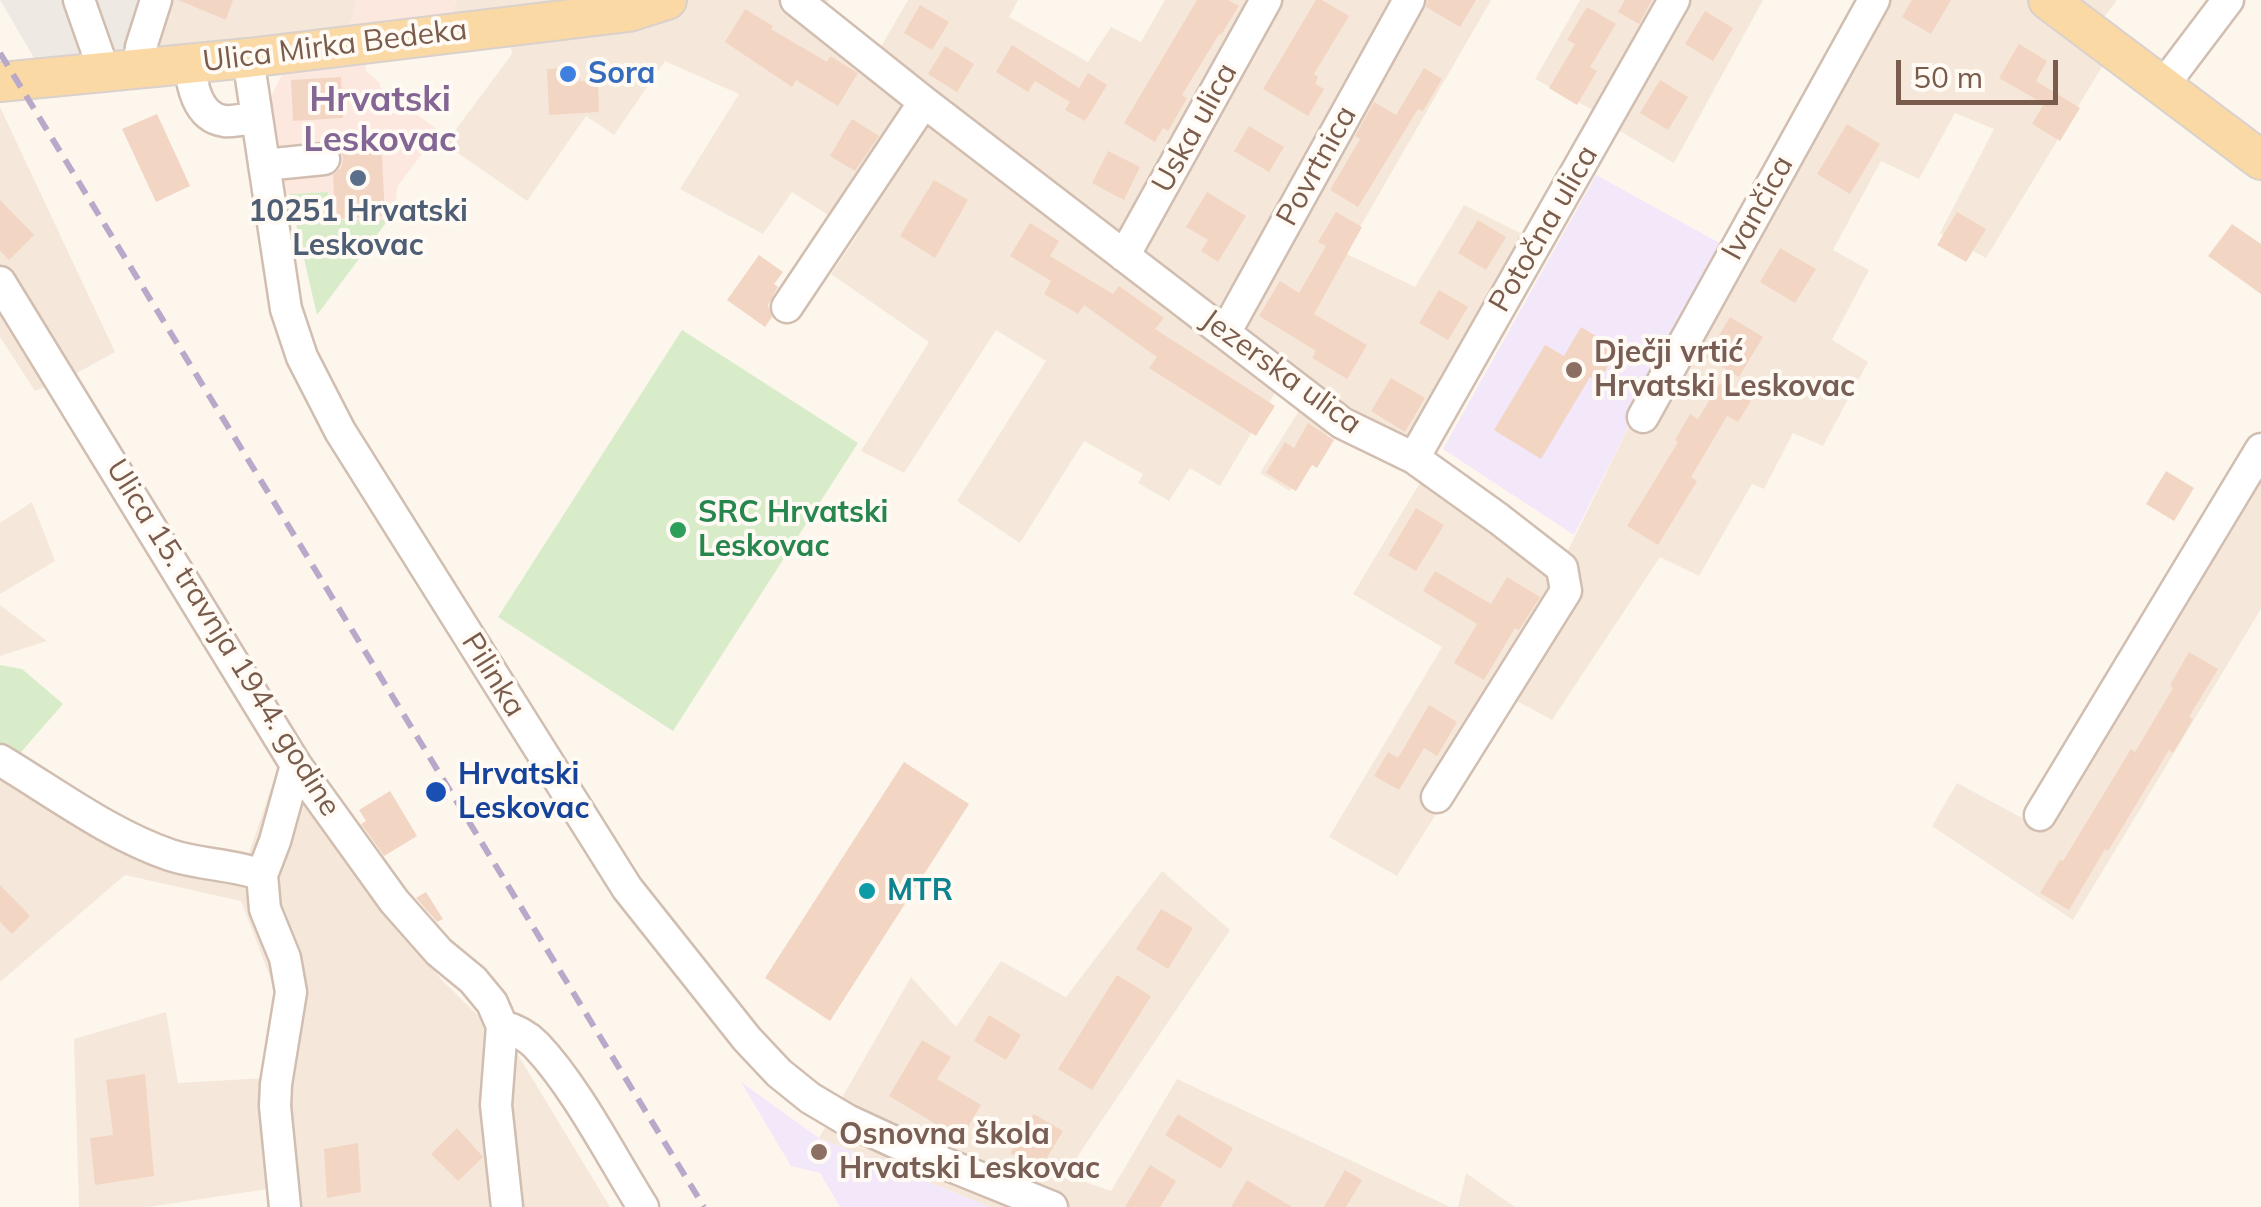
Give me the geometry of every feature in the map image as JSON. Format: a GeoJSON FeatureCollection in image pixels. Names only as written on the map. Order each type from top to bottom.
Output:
{"type":"FeatureCollection","features":[{"type":"Feature","properties":{"kind":"main road","name":"Ulica Mirka Bedeka"},"geometry":{"type":"LineString","coordinates":[[0,82],[248,58],[569,10],[630,12],[667,0]]}},
{"type":"Feature","properties":{"kind":"main road"},"geometry":{"type":"LineString","coordinates":[[2048,0],[2261,160]]}},
{"type":"Feature","properties":{"kind":"street"},"geometry":{"type":"LineString","coordinates":[[79,0],[121,70],[140,47],[156,0]]}},
{"type":"Feature","properties":{"kind":"street","name":"Jezerska ulica"},"geometry":{"type":"LineString","coordinates":[[796,0],[1342,422],[1414,458],[1562,568],[1566,591],[1437,797]]}},
{"type":"Feature","properties":{"kind":"street","name":"Uska ulica"},"geometry":{"type":"LineString","coordinates":[[1124,256],[1266,0]]}},
{"type":"Feature","properties":{"kind":"street","name":"Povrtnica"},"geometry":{"type":"LineString","coordinates":[[1225,332],[1409,0]]}},
{"type":"Feature","properties":{"kind":"street","name":"Potočna ulica"},"geometry":{"type":"LineString","coordinates":[[1414,458],[1674,0]]}},
{"type":"Feature","properties":{"kind":"street","name":"Ivančica"},"geometry":{"type":"LineString","coordinates":[[1643,417],[1874,0]]}},
{"type":"Feature","properties":{"kind":"street"},"geometry":{"type":"LineString","coordinates":[[2163,86],[2228,0]]}},
{"type":"Feature","properties":{"kind":"street","name":"Pilinka"},"geometry":{"type":"LineString","coordinates":[[248,58],[286,309],[302,357],[340,431],[627,888],[747,1039],[779,1074],[810,1098],[914,1152],[1052,1207]]}},
{"type":"Feature","properties":{"kind":"street"},"geometry":{"type":"LineString","coordinates":[[189,63],[197,100],[211,115],[232,121],[256,117]]}},
{"type":"Feature","properties":{"kind":"street"},"geometry":{"type":"LineString","coordinates":[[787,308],[924,102]]}},
{"type":"Feature","properties":{"kind":"street"},"geometry":{"type":"LineString","coordinates":[[264,165],[324,159]]}},
{"type":"Feature","properties":{"kind":"street","name":"Ulica 15. travnja 1944. godine"},"geometry":{"type":"LineString","coordinates":[[0,282],[296,764],[394,901],[492,1003],[502,1026]]}},
{"type":"Feature","properties":{"kind":"street"},"geometry":{"type":"LineString","coordinates":[[2040,815],[2261,449]]}},
{"type":"Feature","properties":{"kind":"street"},"geometry":{"type":"LineString","coordinates":[[0,760],[125,836],[173,856],[244,868],[262,875]]}},
{"type":"Feature","properties":{"kind":"street"},"geometry":{"type":"LineString","coordinates":[[284,1207],[274,1106],[291,992],[285,958],[266,909],[262,875],[296,764]]}},
{"type":"Feature","properties":{"kind":"street"},"geometry":{"type":"LineString","coordinates":[[507,1207],[496,1105],[502,1026],[533,1042],[545,1056],[643,1207]]}},
{"type":"Feature","properties":{"kind":"shaded area"},"geometry":{"type":"Polygon","coordinates":[[[0,0],[148,0],[125,53],[40,68],[0,0]]]}},
{"type":"Feature","properties":{"kind":"shaded area"},"geometry":{"type":"Polygon","coordinates":[[[162,0],[357,0],[347,36],[158,53],[151,33],[162,0]]]}},
{"type":"Feature","properties":{"kind":"shaded area"},"geometry":{"type":"Polygon","coordinates":[[[357,0],[456,0],[448,25],[347,36],[357,0]]]}},
{"type":"Feature","properties":{"kind":"shaded area"},"geometry":{"type":"Polygon","coordinates":[[[456,0],[829,0],[811,25],[870,66],[908,0],[1018,0],[1009,17],[1088,62],[1111,27],[1141,42],[1165,0],[1491,0],[1345,253],[1415,287],[1464,205],[1528,237],[1410,438],[1373,424],[1347,404],[1290,491],[1260,473],[1317,382],[1292,364],[1220,486],[1190,468],[1169,501],[1138,483],[1143,474],[1084,441],[1020,543],[957,501],[1046,361],[996,330],[904,473],[861,451],[929,342],[831,274],[858,234],[792,192],[763,234],[680,189],[739,94],[665,61],[614,135],[586,116],[527,201],[445,144],[512,54],[507,19],[448,25],[456,0]]]}},
{"type":"Feature","properties":{"kind":"shaded area"},"geometry":{"type":"Polygon","coordinates":[[[1580,0],[1763,0],[1674,163],[1613,127],[1615,122],[1535,79],[1580,0]]]}},
{"type":"Feature","properties":{"kind":"shaded area"},"geometry":{"type":"Polygon","coordinates":[[[1878,0],[2117,0],[2083,45],[2105,62],[1986,258],[1940,233],[1994,129],[1955,113],[1919,179],[1881,161],[1833,250],[1869,270],[1832,340],[1868,362],[1823,446],[1793,433],[1764,489],[1752,484],[1699,576],[1660,557],[1552,720],[1495,689],[1440,808],[1397,876],[1329,837],[1442,647],[1353,594],[1424,476],[1555,577],[1634,416],[1878,0]]]}},
{"type":"Feature","properties":{"kind":"shaded area"},"geometry":{"type":"Polygon","coordinates":[[[365,52],[366,71],[379,86],[439,131],[397,187],[395,213],[388,220],[334,220],[328,192],[280,195],[269,100],[283,73],[365,52]]]}},
{"type":"Feature","properties":{"kind":"shaded area"},"geometry":{"type":"Polygon","coordinates":[[[0,107],[115,352],[35,391],[0,337],[0,107]]]}},
{"type":"Feature","properties":{"kind":"shaded area","name":"Dječji vrtić Hrvatski Leskovac"},"geometry":{"type":"Polygon","coordinates":[[[1596,175],[1727,247],[1574,535],[1443,449],[1596,175]]]}},
{"type":"Feature","properties":{"kind":"shaded area"},"geometry":{"type":"Polygon","coordinates":[[[2261,466],[2261,609],[2073,920],[1932,826],[1957,783],[2039,827],[2261,466]]]}},
{"type":"Feature","properties":{"kind":"shaded area"},"geometry":{"type":"Polygon","coordinates":[[[32,502],[55,561],[0,594],[0,523],[32,502]]]}},
{"type":"Feature","properties":{"kind":"shaded area"},"geometry":{"type":"Polygon","coordinates":[[[0,605],[47,641],[0,656],[0,605]]]}},
{"type":"Feature","properties":{"kind":"shaded area"},"geometry":{"type":"Polygon","coordinates":[[[0,750],[150,836],[248,856],[277,771],[441,979],[518,1055],[610,1207],[267,1207],[268,1189],[148,1207],[79,1207],[74,1039],[166,1012],[178,1083],[266,1078],[276,992],[241,901],[125,875],[0,982],[0,750]]]}},
{"type":"Feature","properties":{"kind":"shaded area"},"geometry":{"type":"Polygon","coordinates":[[[1162,871],[1230,930],[1065,1175],[1111,1191],[1177,1079],[1450,1207],[990,1207],[819,1138],[911,977],[956,1027],[1001,961],[1066,997],[1162,871]]]}},
{"type":"Feature","properties":{"kind":"shaded area","name":"Osnovna škola Hrvatski Leskovac"},"geometry":{"type":"Polygon","coordinates":[[[741,1082],[819,1138],[990,1207],[840,1207],[820,1173],[791,1166],[741,1082]]]}},
{"type":"Feature","properties":{"kind":"shaded area"},"geometry":{"type":"Polygon","coordinates":[[[1466,1173],[1515,1207],[1458,1207],[1466,1173]]]}},
{"type":"Feature","properties":{"kind":"green space"},"geometry":{"type":"Polygon","coordinates":[[[328,192],[334,220],[388,220],[317,315],[289,194],[328,192]]]}},
{"type":"Feature","properties":{"kind":"green space","name":"SRC Hrvatski Leskovac"},"geometry":{"type":"Polygon","coordinates":[[[682,330],[858,443],[673,731],[498,617],[682,330]]]}},
{"type":"Feature","properties":{"kind":"green space"},"geometry":{"type":"Polygon","coordinates":[[[0,665],[22,669],[63,704],[15,759],[0,750],[0,665]]]}},
{"type":"Feature","properties":{"kind":"building"},"geometry":{"type":"Polygon","coordinates":[[[178,0],[233,0],[226,20],[178,0]]]}},
{"type":"Feature","properties":{"kind":"building"},"geometry":{"type":"Polygon","coordinates":[[[1197,0],[1228,0],[1239,6],[1182,95],[1187,98],[1168,131],[1163,128],[1155,142],[1124,123],[1197,0]]]}},
{"type":"Feature","properties":{"kind":"building"},"geometry":{"type":"Polygon","coordinates":[[[1316,0],[1349,16],[1314,74],[1318,77],[1315,84],[1324,89],[1308,116],[1263,89],[1316,0]]]}},
{"type":"Feature","properties":{"kind":"building"},"geometry":{"type":"Polygon","coordinates":[[[1428,0],[1476,0],[1460,27],[1426,7],[1428,0]]]}},
{"type":"Feature","properties":{"kind":"building"},"geometry":{"type":"Polygon","coordinates":[[[1625,0],[1652,0],[1639,24],[1618,12],[1625,0]]]}},
{"type":"Feature","properties":{"kind":"building"},"geometry":{"type":"Polygon","coordinates":[[[1912,0],[1951,0],[1931,34],[1902,17],[1912,0]]]}},
{"type":"Feature","properties":{"kind":"building"},"geometry":{"type":"Polygon","coordinates":[[[920,5],[949,22],[932,50],[904,33],[920,5]]]}},
{"type":"Feature","properties":{"kind":"building"},"geometry":{"type":"Polygon","coordinates":[[[1587,7],[1616,24],[1590,67],[1597,71],[1577,105],[1549,88],[1575,44],[1567,40],[1587,7]]]}},
{"type":"Feature","properties":{"kind":"building"},"geometry":{"type":"Polygon","coordinates":[[[745,9],[827,62],[830,56],[858,73],[838,106],[796,80],[792,87],[725,42],[745,9]]]}},
{"type":"Feature","properties":{"kind":"building"},"geometry":{"type":"Polygon","coordinates":[[[1705,11],[1733,28],[1713,61],[1685,44],[1705,11]]]}},
{"type":"Feature","properties":{"kind":"building"},"geometry":{"type":"Polygon","coordinates":[[[2019,44],[2047,61],[2036,81],[2080,108],[2060,141],[2032,124],[2044,104],[1999,78],[2019,44]]]}},
{"type":"Feature","properties":{"kind":"building"},"geometry":{"type":"Polygon","coordinates":[[[1012,45],[1079,88],[1088,73],[1107,85],[1085,121],[1065,110],[1070,102],[1035,81],[1028,92],[996,72],[1012,45]]]}},
{"type":"Feature","properties":{"kind":"building"},"geometry":{"type":"Polygon","coordinates":[[[945,46],[974,64],[957,92],[928,74],[945,46]]]}},
{"type":"Feature","properties":{"kind":"building"},"geometry":{"type":"Polygon","coordinates":[[[579,67],[580,81],[598,80],[599,112],[549,115],[547,69],[579,67]]]}},
{"type":"Feature","properties":{"kind":"building"},"geometry":{"type":"Polygon","coordinates":[[[1424,68],[1442,79],[1423,111],[1418,109],[1358,207],[1330,190],[1360,139],[1355,136],[1374,102],[1396,115],[1424,68]]]}},
{"type":"Feature","properties":{"kind":"building"},"geometry":{"type":"Polygon","coordinates":[[[341,77],[343,118],[293,121],[291,80],[341,77]]]}},
{"type":"Feature","properties":{"kind":"building"},"geometry":{"type":"Polygon","coordinates":[[[1660,80],[1688,97],[1668,130],[1640,113],[1660,80]]]}},
{"type":"Feature","properties":{"kind":"building"},"geometry":{"type":"Polygon","coordinates":[[[157,114],[190,186],[156,202],[122,129],[157,114]]]}},
{"type":"Feature","properties":{"kind":"building"},"geometry":{"type":"Polygon","coordinates":[[[852,119],[879,136],[855,171],[830,156],[852,119]]]}},
{"type":"Feature","properties":{"kind":"building"},"geometry":{"type":"Polygon","coordinates":[[[1847,124],[1880,144],[1850,194],[1817,174],[1847,124]]]}},
{"type":"Feature","properties":{"kind":"building"},"geometry":{"type":"Polygon","coordinates":[[[1249,126],[1284,147],[1269,172],[1234,151],[1249,126]]]}},
{"type":"Feature","properties":{"kind":"building","name":"10251 Hrvatski Leskovac"},"geometry":{"type":"Polygon","coordinates":[[[381,137],[385,216],[335,219],[333,175],[341,168],[343,158],[331,140],[381,137]]]}},
{"type":"Feature","properties":{"kind":"building"},"geometry":{"type":"Polygon","coordinates":[[[1108,151],[1140,167],[1124,200],[1092,183],[1108,151]]]}},
{"type":"Feature","properties":{"kind":"building"},"geometry":{"type":"Polygon","coordinates":[[[934,180],[968,200],[935,258],[900,236],[934,180]]]}},
{"type":"Feature","properties":{"kind":"building"},"geometry":{"type":"Polygon","coordinates":[[[1207,192],[1246,216],[1218,262],[1201,251],[1208,240],[1186,227],[1207,192]]]}},
{"type":"Feature","properties":{"kind":"building"},"geometry":{"type":"Polygon","coordinates":[[[0,200],[34,235],[9,260],[0,251],[0,200]]]}},
{"type":"Feature","properties":{"kind":"building"},"geometry":{"type":"Polygon","coordinates":[[[1336,212],[1362,227],[1314,314],[1367,345],[1347,379],[1312,358],[1316,351],[1259,316],[1280,281],[1299,293],[1326,246],[1318,242],[1336,212]]]}},
{"type":"Feature","properties":{"kind":"building"},"geometry":{"type":"Polygon","coordinates":[[[1957,212],[1986,229],[1966,262],[1937,245],[1957,212]]]}},
{"type":"Feature","properties":{"kind":"building"},"geometry":{"type":"Polygon","coordinates":[[[1478,220],[1506,237],[1486,270],[1458,253],[1478,220]]]}},
{"type":"Feature","properties":{"kind":"building"},"geometry":{"type":"Polygon","coordinates":[[[1030,223],[1059,241],[1050,256],[1113,294],[1119,286],[1164,318],[1155,329],[1275,406],[1256,436],[1149,368],[1157,357],[1084,305],[1078,314],[1044,294],[1051,281],[1010,256],[1030,223]]]}},
{"type":"Feature","properties":{"kind":"building"},"geometry":{"type":"Polygon","coordinates":[[[2232,224],[2261,244],[2261,294],[2208,256],[2232,224]]]}},
{"type":"Feature","properties":{"kind":"building"},"geometry":{"type":"Polygon","coordinates":[[[1780,248],[1816,269],[1795,303],[1760,282],[1780,248]]]}},
{"type":"Feature","properties":{"kind":"building"},"geometry":{"type":"Polygon","coordinates":[[[759,255],[783,272],[774,284],[778,287],[768,305],[772,317],[765,327],[727,300],[759,255]]]}},
{"type":"Feature","properties":{"kind":"building"},"geometry":{"type":"Polygon","coordinates":[[[1439,290],[1468,307],[1448,340],[1419,323],[1439,290]]]}},
{"type":"Feature","properties":{"kind":"building"},"geometry":{"type":"Polygon","coordinates":[[[1730,317],[1763,337],[1739,377],[1706,357],[1730,317]]]}},
{"type":"Feature","properties":{"kind":"building"},"geometry":{"type":"Polygon","coordinates":[[[1581,327],[1618,349],[1598,383],[1590,377],[1541,459],[1494,430],[1545,345],[1564,356],[1581,327]]]}},
{"type":"Feature","properties":{"kind":"building"},"geometry":{"type":"Polygon","coordinates":[[[1391,378],[1425,398],[1405,432],[1371,411],[1391,378]]]}},
{"type":"Feature","properties":{"kind":"building"},"geometry":{"type":"Polygon","coordinates":[[[1720,383],[1751,401],[1738,422],[1727,416],[1691,477],[1697,481],[1658,545],[1627,526],[1678,442],[1675,440],[1690,414],[1698,419],[1720,383]]]}},
{"type":"Feature","properties":{"kind":"building"},"geometry":{"type":"Polygon","coordinates":[[[1308,423],[1334,440],[1317,468],[1312,465],[1296,491],[1266,473],[1285,442],[1294,448],[1308,423]]]}},
{"type":"Feature","properties":{"kind":"building"},"geometry":{"type":"Polygon","coordinates":[[[2166,471],[2194,488],[2174,521],[2146,504],[2166,471]]]}},
{"type":"Feature","properties":{"kind":"building"},"geometry":{"type":"Polygon","coordinates":[[[1416,508],[1444,525],[1416,571],[1388,555],[1416,508]]]}},
{"type":"Feature","properties":{"kind":"building"},"geometry":{"type":"Polygon","coordinates":[[[1435,571],[1491,604],[1507,577],[1540,597],[1519,630],[1515,628],[1484,680],[1454,663],[1477,624],[1423,591],[1435,571]]]}},
{"type":"Feature","properties":{"kind":"building"},"geometry":{"type":"Polygon","coordinates":[[[2189,652],[2218,669],[2173,753],[2169,750],[2069,910],[2040,893],[2131,749],[2135,752],[2173,688],[2170,685],[2189,652]]]}},
{"type":"Feature","properties":{"kind":"building"},"geometry":{"type":"Polygon","coordinates":[[[1429,705],[1457,722],[1437,756],[1424,748],[1399,790],[1374,776],[1388,752],[1398,758],[1429,705]]]}},
{"type":"Feature","properties":{"kind":"building","name":"MTR"},"geometry":{"type":"Polygon","coordinates":[[[904,762],[969,804],[830,1021],[765,978],[904,762]]]}},
{"type":"Feature","properties":{"kind":"building"},"geometry":{"type":"Polygon","coordinates":[[[390,791],[417,836],[384,856],[361,824],[366,821],[359,810],[390,791]]]}},
{"type":"Feature","properties":{"kind":"building"},"geometry":{"type":"Polygon","coordinates":[[[0,885],[30,916],[12,934],[0,922],[0,885]]]}},
{"type":"Feature","properties":{"kind":"building"},"geometry":{"type":"Polygon","coordinates":[[[426,892],[443,919],[437,922],[416,898],[426,892]]]}},
{"type":"Feature","properties":{"kind":"building"},"geometry":{"type":"Polygon","coordinates":[[[1161,909],[1193,928],[1168,969],[1136,949],[1161,909]]]}},
{"type":"Feature","properties":{"kind":"building"},"geometry":{"type":"Polygon","coordinates":[[[1117,975],[1151,996],[1092,1090],[1058,1069],[1117,975]]]}},
{"type":"Feature","properties":{"kind":"building"},"geometry":{"type":"Polygon","coordinates":[[[989,1015],[1021,1035],[1006,1060],[974,1041],[989,1015]]]}},
{"type":"Feature","properties":{"kind":"building"},"geometry":{"type":"Polygon","coordinates":[[[922,1040],[951,1057],[937,1079],[981,1105],[961,1139],[889,1096],[922,1040]]]}},
{"type":"Feature","properties":{"kind":"building"},"geometry":{"type":"Polygon","coordinates":[[[145,1074],[154,1176],[95,1185],[90,1138],[113,1135],[106,1080],[145,1074]]]}},
{"type":"Feature","properties":{"kind":"building"},"geometry":{"type":"Polygon","coordinates":[[[1034,1114],[1063,1131],[1039,1171],[1010,1153],[1034,1114]]]}},
{"type":"Feature","properties":{"kind":"building"},"geometry":{"type":"Polygon","coordinates":[[[1178,1114],[1233,1148],[1221,1169],[1165,1135],[1178,1114]]]}},
{"type":"Feature","properties":{"kind":"building"},"geometry":{"type":"Polygon","coordinates":[[[457,1128],[483,1157],[458,1181],[431,1154],[457,1128]]]}},
{"type":"Feature","properties":{"kind":"building"},"geometry":{"type":"Polygon","coordinates":[[[358,1143],[361,1192],[327,1198],[324,1149],[358,1143]]]}},
{"type":"Feature","properties":{"kind":"building"},"geometry":{"type":"Polygon","coordinates":[[[1150,1165],[1176,1181],[1160,1207],[1125,1207],[1150,1165]]]}},
{"type":"Feature","properties":{"kind":"building"},"geometry":{"type":"Polygon","coordinates":[[[1345,1170],[1362,1180],[1346,1207],[1324,1207],[1345,1170]]]}},
{"type":"Feature","properties":{"kind":"building"},"geometry":{"type":"Polygon","coordinates":[[[1247,1180],[1292,1207],[1231,1207],[1247,1180]]]}},
{"type":"Feature","properties":{"kind":"railway"},"geometry":{"type":"LineString","coordinates":[[0,53],[704,1207]]}},
{"type":"Feature","properties":{"kind":"place","name":"Sora"},"geometry":{"type":"Point","coordinates":[568,74]}},
{"type":"Feature","properties":{"kind":"place","name":"10251 Hrvatski Leskovac"},"geometry":{"type":"Point","coordinates":[358,178]}},
{"type":"Feature","properties":{"kind":"place","name":"Dječji vrtić Hrvatski Leskovac"},"geometry":{"type":"Point","coordinates":[1574,370]}},
{"type":"Feature","properties":{"kind":"place","name":"SRC Hrvatski Leskovac"},"geometry":{"type":"Point","coordinates":[678,530]}},
{"type":"Feature","properties":{"kind":"place","name":"Hrvatski Leskovac"},"geometry":{"type":"Point","coordinates":[436,792]}},
{"type":"Feature","properties":{"kind":"place","name":"MTR"},"geometry":{"type":"Point","coordinates":[867,891]}},
{"type":"Feature","properties":{"kind":"place","name":"Osnovna škola Hrvatski Leskovac"},"geometry":{"type":"Point","coordinates":[819,1152]}},
{"type":"Feature","properties":{"kind":"district","name":"Hrvatski Leskovac"},"geometry":{"type":"Point","coordinates":[380,120]}}]}
